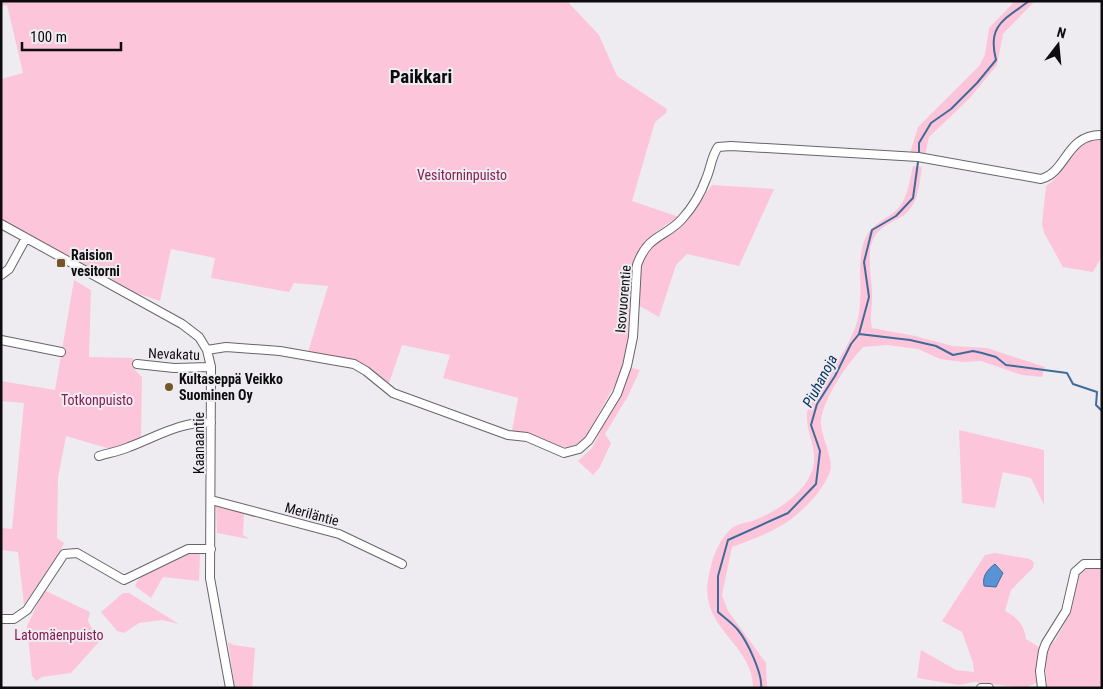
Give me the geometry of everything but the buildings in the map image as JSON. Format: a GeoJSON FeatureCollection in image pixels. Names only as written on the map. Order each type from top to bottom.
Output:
{"type":"FeatureCollection","features":[{"type":"Feature","properties":{"kind":"street","name":"Isovuorentie"},"geometry":{"type":"LineString","coordinates":[[207,350],[226,348],[280,351],[354,364],[366,371],[393,393],[508,435],[527,437],[564,452],[571,452],[589,440],[598,428],[623,380],[631,353],[637,265],[640,257],[651,241],[677,224],[691,208],[706,180],[718,147],[731,146],[918,157],[1041,179],[1048,178],[1076,144],[1093,135],[1102,135]]}},
{"type":"Feature","properties":{"kind":"street","name":"Kaanaantie"},"geometry":{"type":"LineString","coordinates":[[1,224],[182,324],[199,337],[207,350],[211,367],[211,549],[213,601],[230,688]]}},
{"type":"Feature","properties":{"kind":"street"},"geometry":{"type":"LineString","coordinates":[[1,275],[9,269],[26,238]]}},
{"type":"Feature","properties":{"kind":"street"},"geometry":{"type":"LineString","coordinates":[[1,340],[62,352]]}},
{"type":"Feature","properties":{"kind":"street","name":"Nevakatu"},"geometry":{"type":"LineString","coordinates":[[137,364],[174,368],[211,367]]}},
{"type":"Feature","properties":{"kind":"street"},"geometry":{"type":"LineString","coordinates":[[99,456],[128,448],[160,433],[195,422],[211,423]]}},
{"type":"Feature","properties":{"kind":"street","name":"Meriläntie"},"geometry":{"type":"LineString","coordinates":[[211,500],[339,534],[402,564]]}},
{"type":"Feature","properties":{"kind":"street"},"geometry":{"type":"LineString","coordinates":[[1,619],[14,619],[28,610],[64,554],[77,553],[124,580],[188,549],[211,549]]}},
{"type":"Feature","properties":{"kind":"street"},"geometry":{"type":"LineString","coordinates":[[1041,688],[1040,671],[1043,651],[1046,642],[1066,611],[1075,572],[1084,564],[1102,564]]}},
{"type":"Feature","properties":{"kind":"street"},"geometry":{"type":"LineString","coordinates":[[981,688],[989,688]]}},
{"type":"Feature","properties":{"kind":"green space","name":"Vesitorninpuisto"},"geometry":{"type":"Polygon","coordinates":[[[1,1],[567,1],[599,35],[617,76],[667,109],[666,113],[655,122],[632,201],[679,217],[662,227],[644,244],[636,260],[633,270],[628,354],[621,374],[585,438],[577,444],[559,447],[512,431],[518,398],[443,378],[450,355],[402,345],[389,383],[369,370],[351,362],[308,352],[328,286],[294,283],[289,292],[211,278],[215,258],[171,249],[160,301],[130,291],[96,269],[83,265],[1,219],[1,79],[23,73],[7,5],[1,6],[1,1]]]}},
{"type":"Feature","properties":{"kind":"green space"},"geometry":{"type":"Polygon","coordinates":[[[1015,1],[1035,1],[1003,34],[997,65],[969,99],[929,137],[925,155],[910,153],[918,127],[980,65],[985,54],[989,28],[1015,1]]]}},
{"type":"Feature","properties":{"kind":"green space"},"geometry":{"type":"Polygon","coordinates":[[[1095,139],[1102,139],[1102,256],[1093,272],[1063,267],[1044,233],[1042,224],[1046,186],[1059,174],[1079,149],[1095,139]]]}},
{"type":"Feature","properties":{"kind":"green space"},"geometry":{"type":"Polygon","coordinates":[[[913,166],[922,167],[919,187],[912,206],[903,216],[889,223],[877,233],[871,247],[872,328],[915,336],[953,346],[987,348],[1045,367],[1042,377],[1022,375],[981,361],[963,362],[940,359],[918,349],[887,345],[863,347],[838,381],[827,400],[821,419],[823,436],[831,467],[823,485],[807,505],[788,521],[769,532],[732,547],[722,595],[728,611],[766,663],[767,688],[753,688],[751,673],[745,660],[712,612],[708,597],[708,580],[713,559],[718,546],[733,527],[771,513],[797,494],[809,477],[813,468],[814,454],[807,412],[853,334],[859,312],[861,258],[865,239],[877,224],[896,211],[903,202],[913,166]]]}},
{"type":"Feature","properties":{"kind":"green space"},"geometry":{"type":"Polygon","coordinates":[[[712,185],[774,189],[739,266],[687,254],[676,265],[659,317],[638,305],[641,262],[650,249],[665,235],[682,224],[712,185]]]}},
{"type":"Feature","properties":{"kind":"green space","name":"Totkonpuisto"},"geometry":{"type":"Polygon","coordinates":[[[74,280],[91,290],[89,357],[133,358],[134,369],[142,377],[141,438],[117,451],[66,436],[58,477],[57,538],[64,543],[57,557],[24,605],[18,552],[1,550],[1,528],[12,529],[24,403],[1,401],[1,381],[55,390],[74,280]]]}},
{"type":"Feature","properties":{"kind":"green space"},"geometry":{"type":"Polygon","coordinates":[[[632,368],[640,370],[628,396],[605,434],[611,443],[600,467],[593,475],[578,461],[592,448],[632,368]]]}},
{"type":"Feature","properties":{"kind":"green space"},"geometry":{"type":"Polygon","coordinates":[[[959,430],[1044,450],[1044,505],[1031,478],[1003,472],[995,508],[962,503],[959,430]]]}},
{"type":"Feature","properties":{"kind":"green space"},"geometry":{"type":"Polygon","coordinates":[[[216,505],[244,514],[243,535],[249,539],[217,533],[216,505]]]}},
{"type":"Feature","properties":{"kind":"green space"},"geometry":{"type":"Polygon","coordinates":[[[187,553],[200,553],[199,581],[163,577],[151,598],[135,586],[138,580],[150,570],[187,553]]]}},
{"type":"Feature","properties":{"kind":"green space"},"geometry":{"type":"Polygon","coordinates":[[[995,553],[1030,559],[1034,563],[1033,568],[1011,590],[1005,611],[1020,622],[1026,639],[1039,647],[1036,683],[1025,688],[975,682],[959,685],[917,678],[921,650],[956,670],[974,672],[973,663],[962,632],[942,621],[985,555],[995,553]]]}},
{"type":"Feature","properties":{"kind":"green space"},"geometry":{"type":"Polygon","coordinates":[[[1090,568],[1102,569],[1102,688],[1047,688],[1045,660],[1049,646],[1056,639],[1070,614],[1079,575],[1083,570],[1090,568]]]}},
{"type":"Feature","properties":{"kind":"green space","name":"Latomäenpuisto"},"geometry":{"type":"Polygon","coordinates":[[[44,590],[90,612],[88,621],[99,642],[71,673],[42,677],[36,681],[32,676],[27,626],[44,590]]]}},
{"type":"Feature","properties":{"kind":"green space"},"geometry":{"type":"Polygon","coordinates":[[[123,593],[129,593],[179,624],[162,620],[139,623],[124,633],[117,631],[101,612],[123,593]]]}},
{"type":"Feature","properties":{"kind":"green space"},"geometry":{"type":"Polygon","coordinates":[[[228,642],[234,645],[255,648],[252,688],[235,688],[228,642]]]}},
{"type":"Feature","properties":{"kind":"water"},"geometry":{"type":"Polygon","coordinates":[[[995,564],[1003,573],[996,587],[984,586],[986,574],[995,564]]]}},
{"type":"Feature","properties":{"kind":"waterway","name":"Piuhanoja"},"geometry":{"type":"LineString","coordinates":[[919,152],[919,143],[931,123],[951,109],[977,83],[996,60],[994,39],[1000,24],[1029,1]]}},
{"type":"Feature","properties":{"kind":"waterway","name":"Piuhanoja"},"geometry":{"type":"LineString","coordinates":[[761,688],[760,675],[746,642],[736,628],[718,612],[718,576],[728,540],[788,513],[816,484],[820,451],[811,425],[817,404],[835,376],[851,344],[859,334],[869,297],[864,262],[872,230],[896,216],[913,198],[918,162]]}},
{"type":"Feature","properties":{"kind":"waterway"},"geometry":{"type":"LineString","coordinates":[[859,334],[910,340],[936,346],[953,355],[973,351],[996,357],[1006,365],[1067,373],[1073,384],[1097,392],[1096,405],[1102,411]]}},
{"type":"Feature","properties":{"kind":"place","name":"Raision vesitorni"},"geometry":{"type":"Point","coordinates":[61,263]}},
{"type":"Feature","properties":{"kind":"place","name":"Kultaseppä Veikko Suominen Oy"},"geometry":{"type":"Point","coordinates":[169,387]}},
{"type":"Feature","properties":{"kind":"district","name":"Paikkari"},"geometry":{"type":"Point","coordinates":[421,76]}}]}
